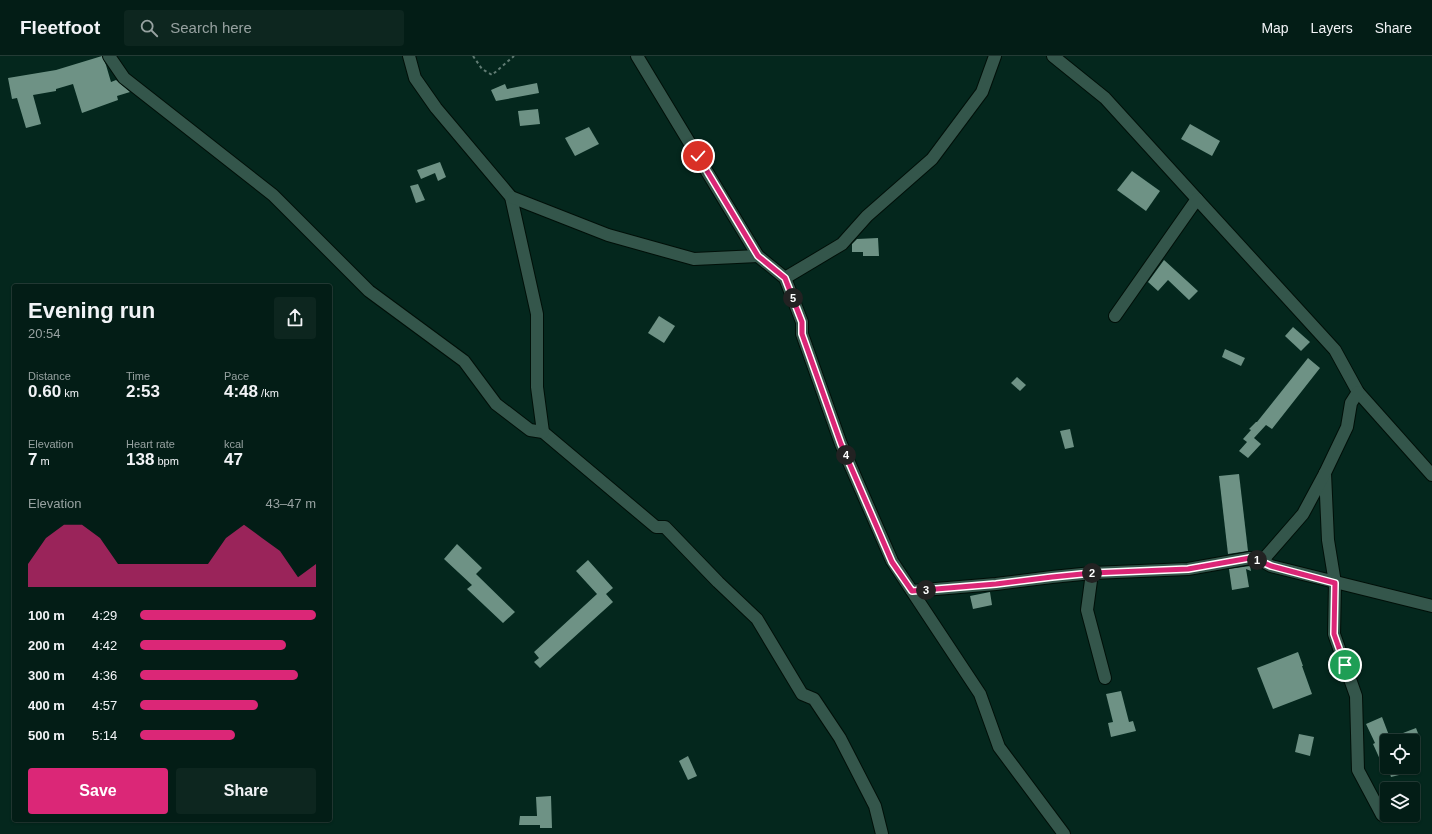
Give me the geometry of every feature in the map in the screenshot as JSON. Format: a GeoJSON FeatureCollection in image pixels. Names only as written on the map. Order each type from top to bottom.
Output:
{"type":"FeatureCollection","features":[{"type":"Feature","properties":{"kind":"street"},"geometry":{"type":"LineString","coordinates":[[109,56],[124,78],[273,195],[369,291],[464,361],[496,404],[530,430],[543,432],[656,528],[665,528],[757,619],[802,694],[814,699],[840,738],[875,806],[882,834]]}},
{"type":"Feature","properties":{"kind":"street"},"geometry":{"type":"LineString","coordinates":[[409,56],[415,78],[428,96],[511,197],[537,314],[537,387],[543,432]]}},
{"type":"Feature","properties":{"kind":"street"},"geometry":{"type":"LineString","coordinates":[[637,56],[758,256],[785,278],[802,322],[802,334],[841,444],[892,562],[980,694],[999,747],[1064,834]]}},
{"type":"Feature","properties":{"kind":"street"},"geometry":{"type":"LineString","coordinates":[[785,278],[842,244],[867,216],[932,159],[982,92],[995,56]]}},
{"type":"Feature","properties":{"kind":"street"},"geometry":{"type":"LineString","coordinates":[[1053,56],[1105,98],[1335,350],[1358,392],[1432,475]]}},
{"type":"Feature","properties":{"kind":"street"},"geometry":{"type":"LineString","coordinates":[[511,197],[608,235],[694,259],[758,256]]}},
{"type":"Feature","properties":{"kind":"street"},"geometry":{"type":"LineString","coordinates":[[1115,316],[1197,199]]}},
{"type":"Feature","properties":{"kind":"street"},"geometry":{"type":"LineString","coordinates":[[1262,562],[1303,514],[1347,427],[1351,403],[1358,392]]}},
{"type":"Feature","properties":{"kind":"street"},"geometry":{"type":"LineString","coordinates":[[1325,473],[1328,540],[1335,583],[1334,634],[1356,696],[1358,770],[1380,811]]}},
{"type":"Feature","properties":{"kind":"street"},"geometry":{"type":"LineString","coordinates":[[912,591],[996,584],[1092,573],[1188,569],[1250,558],[1271,566],[1335,583],[1432,606]]}},
{"type":"Feature","properties":{"kind":"street"},"geometry":{"type":"LineString","coordinates":[[1092,573],[1087,610],[1105,678]]}},
{"type":"Feature","properties":{"kind":"path"},"geometry":{"type":"LineString","coordinates":[[473,56],[482,69],[492,75],[514,56]]}},
{"type":"Feature","properties":{"kind":"building"},"geometry":{"type":"Polygon","coordinates":[[[102,56],[111,82],[116,80],[130,92],[117,96],[118,100],[82,113],[73,84],[56,89],[56,91],[33,95],[41,124],[26,128],[17,98],[12,99],[8,78],[56,70],[102,56]]]}},
{"type":"Feature","properties":{"kind":"building"},"geometry":{"type":"Polygon","coordinates":[[[537,83],[539,93],[496,101],[491,90],[505,84],[507,89],[537,83]]]}},
{"type":"Feature","properties":{"kind":"building"},"geometry":{"type":"Polygon","coordinates":[[[538,109],[540,124],[520,126],[518,111],[538,109]]]}},
{"type":"Feature","properties":{"kind":"building"},"geometry":{"type":"Polygon","coordinates":[[[1190,124],[1220,141],[1212,156],[1181,139],[1190,124]]]}},
{"type":"Feature","properties":{"kind":"building"},"geometry":{"type":"Polygon","coordinates":[[[589,127],[599,144],[575,156],[565,138],[589,127]]]}},
{"type":"Feature","properties":{"kind":"building"},"geometry":{"type":"Polygon","coordinates":[[[440,162],[446,177],[438,181],[435,173],[421,179],[417,170],[440,162]]]}},
{"type":"Feature","properties":{"kind":"building"},"geometry":{"type":"Polygon","coordinates":[[[1132,171],[1160,191],[1146,211],[1117,190],[1132,171]]]}},
{"type":"Feature","properties":{"kind":"building"},"geometry":{"type":"Polygon","coordinates":[[[418,184],[425,200],[416,203],[410,186],[418,184]]]}},
{"type":"Feature","properties":{"kind":"building"},"geometry":{"type":"Polygon","coordinates":[[[878,238],[879,256],[863,256],[863,252],[852,252],[852,244],[857,239],[878,238]]]}},
{"type":"Feature","properties":{"kind":"building"},"geometry":{"type":"Polygon","coordinates":[[[1164,260],[1198,291],[1189,300],[1168,280],[1158,291],[1148,282],[1164,260]]]}},
{"type":"Feature","properties":{"kind":"building"},"geometry":{"type":"Polygon","coordinates":[[[659,316],[675,326],[664,343],[648,333],[659,316]]]}},
{"type":"Feature","properties":{"kind":"building"},"geometry":{"type":"Polygon","coordinates":[[[1293,327],[1310,342],[1301,351],[1285,336],[1293,327]]]}},
{"type":"Feature","properties":{"kind":"building"},"geometry":{"type":"Polygon","coordinates":[[[1225,349],[1245,358],[1241,366],[1222,357],[1225,349]]]}},
{"type":"Feature","properties":{"kind":"building"},"geometry":{"type":"Polygon","coordinates":[[[1308,358],[1320,368],[1272,429],[1266,425],[1254,438],[1261,444],[1248,458],[1239,451],[1247,442],[1243,439],[1251,430],[1249,429],[1257,422],[1308,358]]]}},
{"type":"Feature","properties":{"kind":"building"},"geometry":{"type":"Polygon","coordinates":[[[1017,377],[1026,385],[1020,391],[1011,383],[1017,377]]]}},
{"type":"Feature","properties":{"kind":"building"},"geometry":{"type":"Polygon","coordinates":[[[1070,429],[1074,447],[1065,449],[1060,431],[1070,429]]]}},
{"type":"Feature","properties":{"kind":"building"},"geometry":{"type":"Polygon","coordinates":[[[1239,474],[1248,551],[1228,554],[1219,476],[1239,474]]]}},
{"type":"Feature","properties":{"kind":"building"},"geometry":{"type":"Polygon","coordinates":[[[457,544],[482,568],[476,574],[515,612],[503,623],[467,589],[472,585],[444,559],[457,544]]]}},
{"type":"Feature","properties":{"kind":"building"},"geometry":{"type":"Polygon","coordinates":[[[588,560],[613,588],[606,594],[613,602],[540,668],[534,662],[539,658],[534,652],[597,594],[576,571],[588,560]]]}},
{"type":"Feature","properties":{"kind":"building"},"geometry":{"type":"Polygon","coordinates":[[[1250,566],[1251,571],[1246,569],[1249,587],[1232,590],[1229,569],[1250,566]]]}},
{"type":"Feature","properties":{"kind":"building"},"geometry":{"type":"Polygon","coordinates":[[[990,592],[992,605],[973,609],[970,596],[990,592]]]}},
{"type":"Feature","properties":{"kind":"building"},"geometry":{"type":"Polygon","coordinates":[[[1298,652],[1312,694],[1273,709],[1257,668],[1298,652]]]}},
{"type":"Feature","properties":{"kind":"building"},"geometry":{"type":"Polygon","coordinates":[[[1121,691],[1129,722],[1133,721],[1136,731],[1111,737],[1108,723],[1113,722],[1106,694],[1121,691]]]}},
{"type":"Feature","properties":{"kind":"building"},"geometry":{"type":"Polygon","coordinates":[[[1382,717],[1388,734],[1380,734],[1380,760],[1373,744],[1375,743],[1366,724],[1382,717]]]}},
{"type":"Feature","properties":{"kind":"building"},"geometry":{"type":"Polygon","coordinates":[[[1416,728],[1418,734],[1400,734],[1416,728]]]}},
{"type":"Feature","properties":{"kind":"building"},"geometry":{"type":"Polygon","coordinates":[[[1299,734],[1314,737],[1310,756],[1295,752],[1299,734]]]}},
{"type":"Feature","properties":{"kind":"building"},"geometry":{"type":"Polygon","coordinates":[[[688,756],[697,776],[688,780],[679,761],[688,756]]]}},
{"type":"Feature","properties":{"kind":"building"},"geometry":{"type":"Polygon","coordinates":[[[1390,774],[1403,774],[1391,777],[1390,774]]]}},
{"type":"Feature","properties":{"kind":"building"},"geometry":{"type":"Polygon","coordinates":[[[551,796],[552,828],[540,828],[540,825],[519,825],[520,816],[537,816],[536,797],[551,796]]]}},
{"type":"Feature","properties":{"kind":"route"},"geometry":{"type":"LineString","coordinates":[[698,156],[758,256],[785,278],[802,322],[802,334],[841,444],[892,562],[912,591],[996,584],[1092,573],[1188,569],[1250,558],[1271,566],[1335,583],[1334,634],[1345,665]]}}]}
